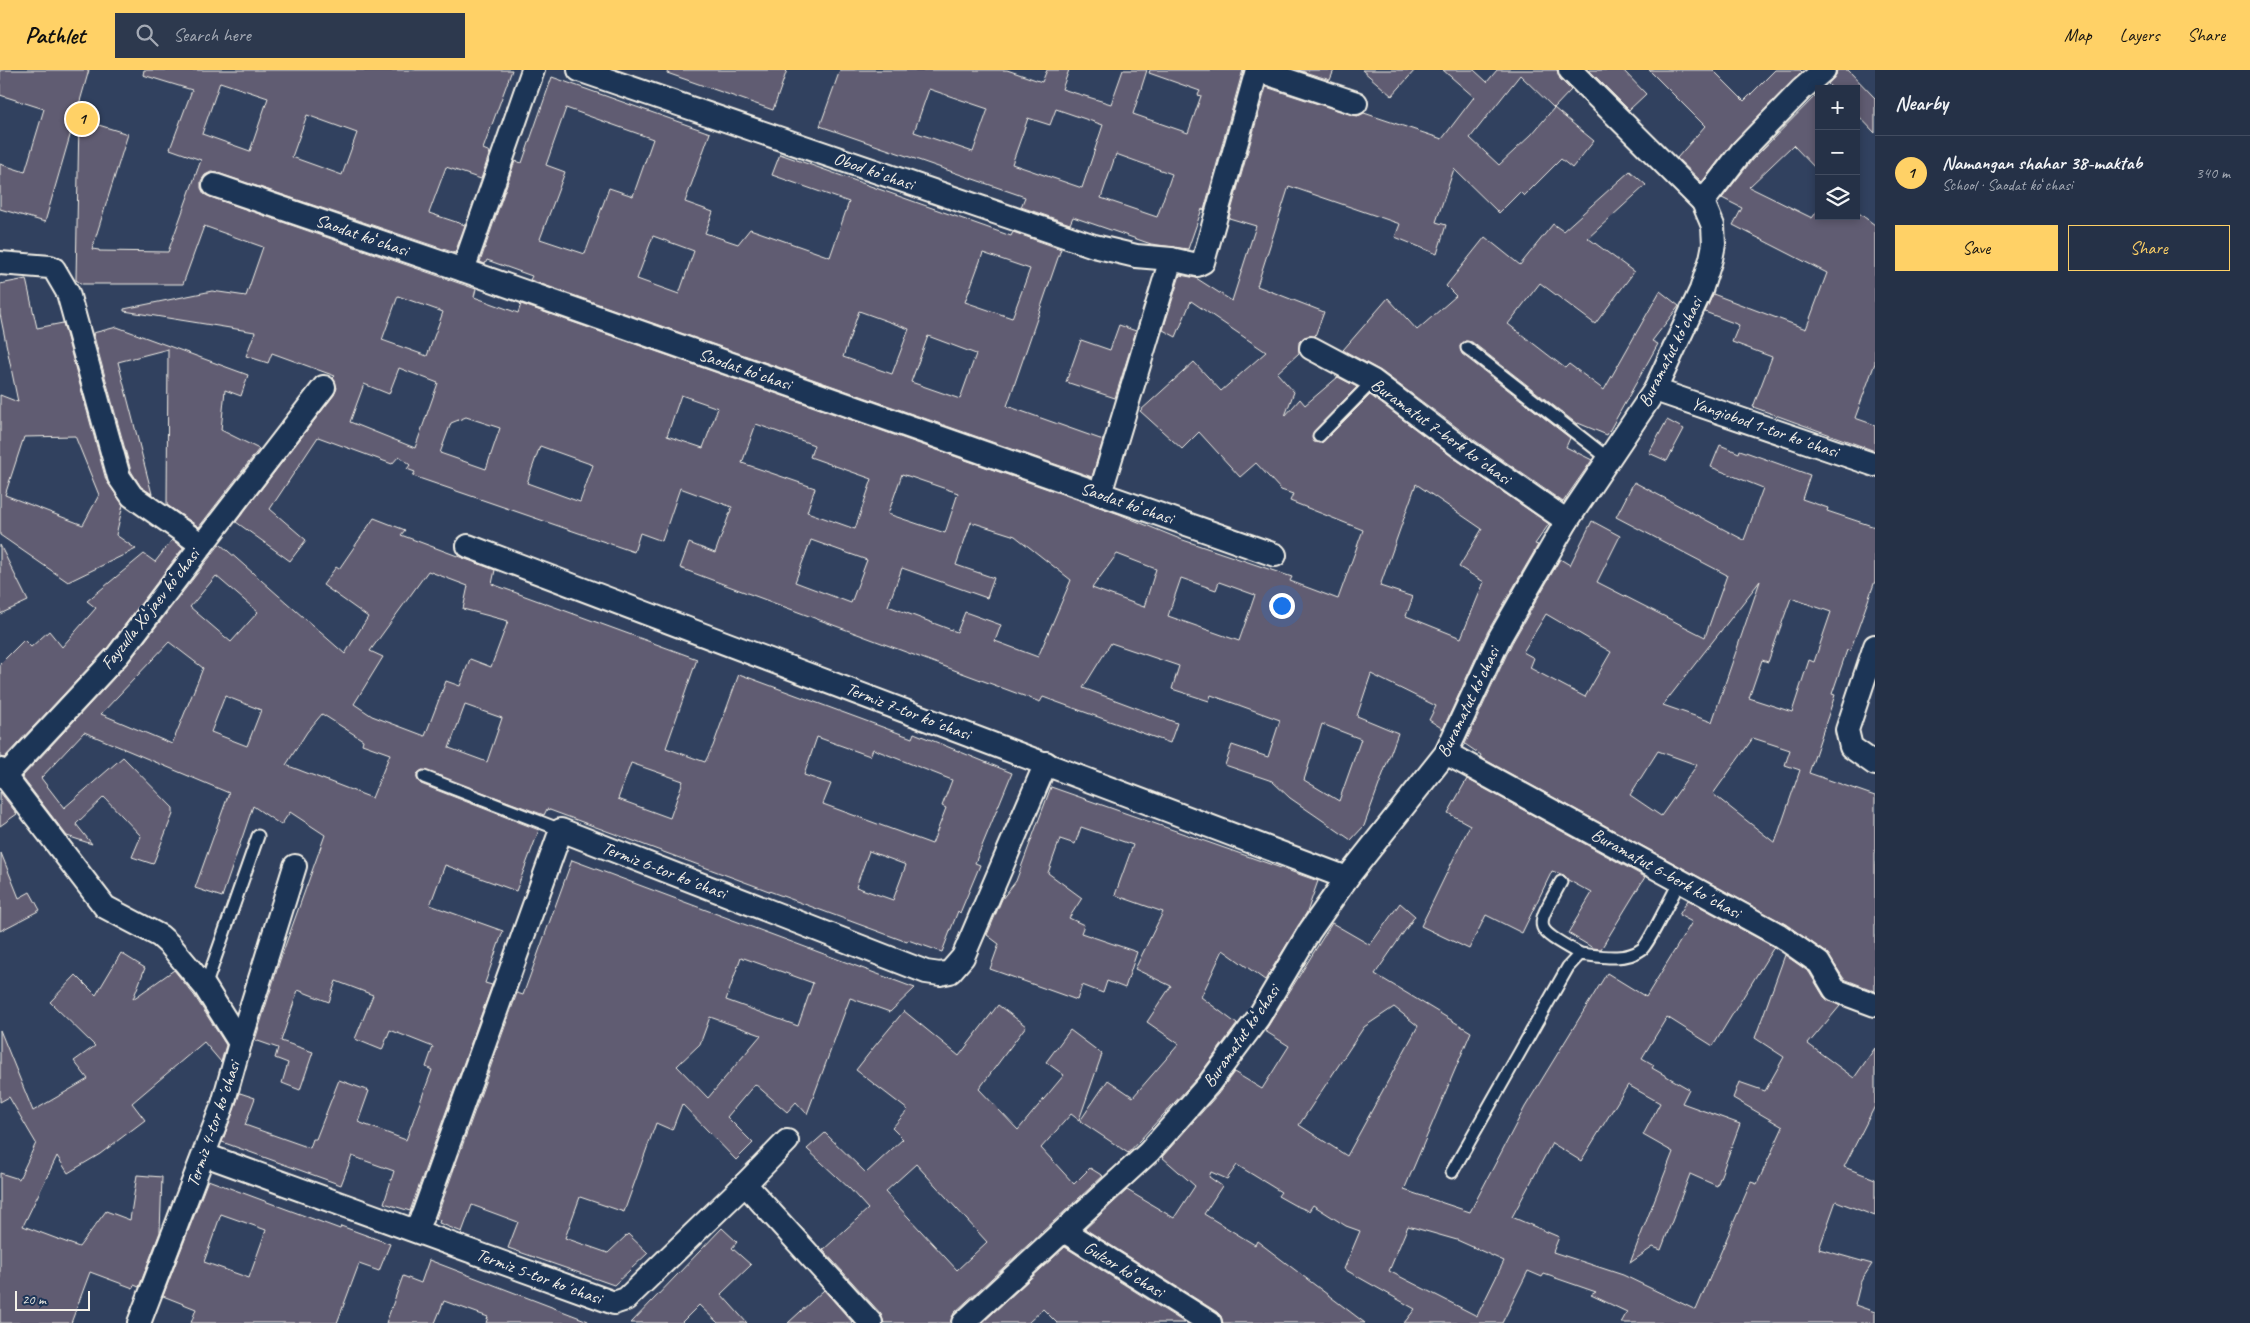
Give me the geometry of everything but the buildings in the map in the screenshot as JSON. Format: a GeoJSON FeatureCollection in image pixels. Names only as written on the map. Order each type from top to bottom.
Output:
{"type":"FeatureCollection","features":[{"type":"Feature","properties":{"kind":"street"},"geometry":{"type":"LineString","coordinates":[[463,270],[533,70]]}},
{"type":"Feature","properties":{"kind":"street","name":"Obod koʻchasi"},"geometry":{"type":"LineString","coordinates":[[579,70],[1094,246],[1136,256],[1172,259],[1197,265],[1203,262],[1257,70]]}},
{"type":"Feature","properties":{"kind":"street"},"geometry":{"type":"LineString","coordinates":[[1257,70],[1356,103]]}},
{"type":"Feature","properties":{"kind":"street"},"geometry":{"type":"LineString","coordinates":[[1570,70],[1703,202],[1742,151],[1802,89],[1824,70]]}},
{"type":"Feature","properties":{"kind":"street","name":"Saodat koʻchasi"},"geometry":{"type":"LineString","coordinates":[[214,185],[463,270],[1275,555]]}},
{"type":"Feature","properties":{"kind":"street","name":"Buramatut koʻchasi"},"geometry":{"type":"LineString","coordinates":[[963,1323],[1149,1152],[1208,1085],[1258,1018],[1308,932],[1347,878],[1446,753],[1500,637],[1566,521],[1655,390],[1701,290],[1711,259],[1714,244],[1713,226],[1703,202]]}},
{"type":"Feature","properties":{"kind":"street"},"geometry":{"type":"LineString","coordinates":[[1100,494],[1172,259]]}},
{"type":"Feature","properties":{"kind":"street","name":"Fayzulla Xoʻjaev koʻchasi"},"geometry":{"type":"LineString","coordinates":[[0,264],[45,265],[54,269],[68,293],[119,477],[132,496],[202,545],[118,654],[2,773]]}},
{"type":"Feature","properties":{"kind":"street","name":"Buramatut 7-berk koʼchasi"},"geometry":{"type":"LineString","coordinates":[[1311,348],[1373,381],[1460,446],[1566,521]]}},
{"type":"Feature","properties":{"kind":"street"},"geometry":{"type":"LineString","coordinates":[[202,545],[324,387]]}},
{"type":"Feature","properties":{"kind":"street","name":"Yangiobod 1-tor koʼchasi"},"geometry":{"type":"LineString","coordinates":[[1655,390],[1875,465]]}},
{"type":"Feature","properties":{"kind":"street","name":"Termiz 7-tor koʼchasi"},"geometry":{"type":"LineString","coordinates":[[468,546],[1347,878]]}},
{"type":"Feature","properties":{"kind":"street"},"geometry":{"type":"LineString","coordinates":[[1875,646],[1847,730],[1851,747],[1875,764]]}},
{"type":"Feature","properties":{"kind":"street","name":"Buramatut 6-berk koʼchasi"},"geometry":{"type":"LineString","coordinates":[[1446,753],[1779,935],[1819,963],[1836,990],[1875,1005]]}},
{"type":"Feature","properties":{"kind":"street","name":"Termiz 6-tor koʼchasi"},"geometry":{"type":"LineString","coordinates":[[561,830],[926,972],[940,974],[950,972],[963,957],[1046,763]]}},
{"type":"Feature","properties":{"kind":"street","name":"Termiz 4-tor koʼchasi"},"geometry":{"type":"LineString","coordinates":[[2,773],[105,907],[160,936],[205,987],[240,1042],[223,1104],[205,1155],[139,1323]]}},
{"type":"Feature","properties":{"kind":"street"},"geometry":{"type":"LineString","coordinates":[[415,1230],[423,1216],[561,830]]}},
{"type":"Feature","properties":{"kind":"street"},"geometry":{"type":"LineString","coordinates":[[240,1042],[295,866]]}},
{"type":"Feature","properties":{"kind":"street"},"geometry":{"type":"LineString","coordinates":[[787,1141],[745,1184],[872,1323]]}},
{"type":"Feature","properties":{"kind":"street","name":"Termiz 5-tor koʼchasi"},"geometry":{"type":"LineString","coordinates":[[205,1155],[415,1230],[608,1302],[618,1303],[626,1299],[745,1184]]}},
{"type":"Feature","properties":{"kind":"street","name":"Gulzor koʻchasi"},"geometry":{"type":"LineString","coordinates":[[1064,1231],[1210,1323]]}},
{"type":"Feature","properties":{"kind":"lane"},"geometry":{"type":"LineString","coordinates":[[1467,348],[1608,459]]}},
{"type":"Feature","properties":{"kind":"lane"},"geometry":{"type":"LineString","coordinates":[[1319,436],[1373,381]]}},
{"type":"Feature","properties":{"kind":"lane"},"geometry":{"type":"LineString","coordinates":[[424,777],[561,830]]}},
{"type":"Feature","properties":{"kind":"lane"},"geometry":{"type":"LineString","coordinates":[[205,987],[258,836]]}},
{"type":"Feature","properties":{"kind":"lane"},"geometry":{"type":"LineString","coordinates":[[1561,882],[1541,919],[1542,927],[1548,936],[1580,954],[1614,958],[1643,949],[1680,881]]}},
{"type":"Feature","properties":{"kind":"lane"},"geometry":{"type":"LineString","coordinates":[[1452,1172],[1568,967],[1580,954]]}},
{"type":"Feature","properties":{"kind":"place","name":"Namangan shahar 38-maktab"},"geometry":{"type":"Point","coordinates":[82,119]}}]}
